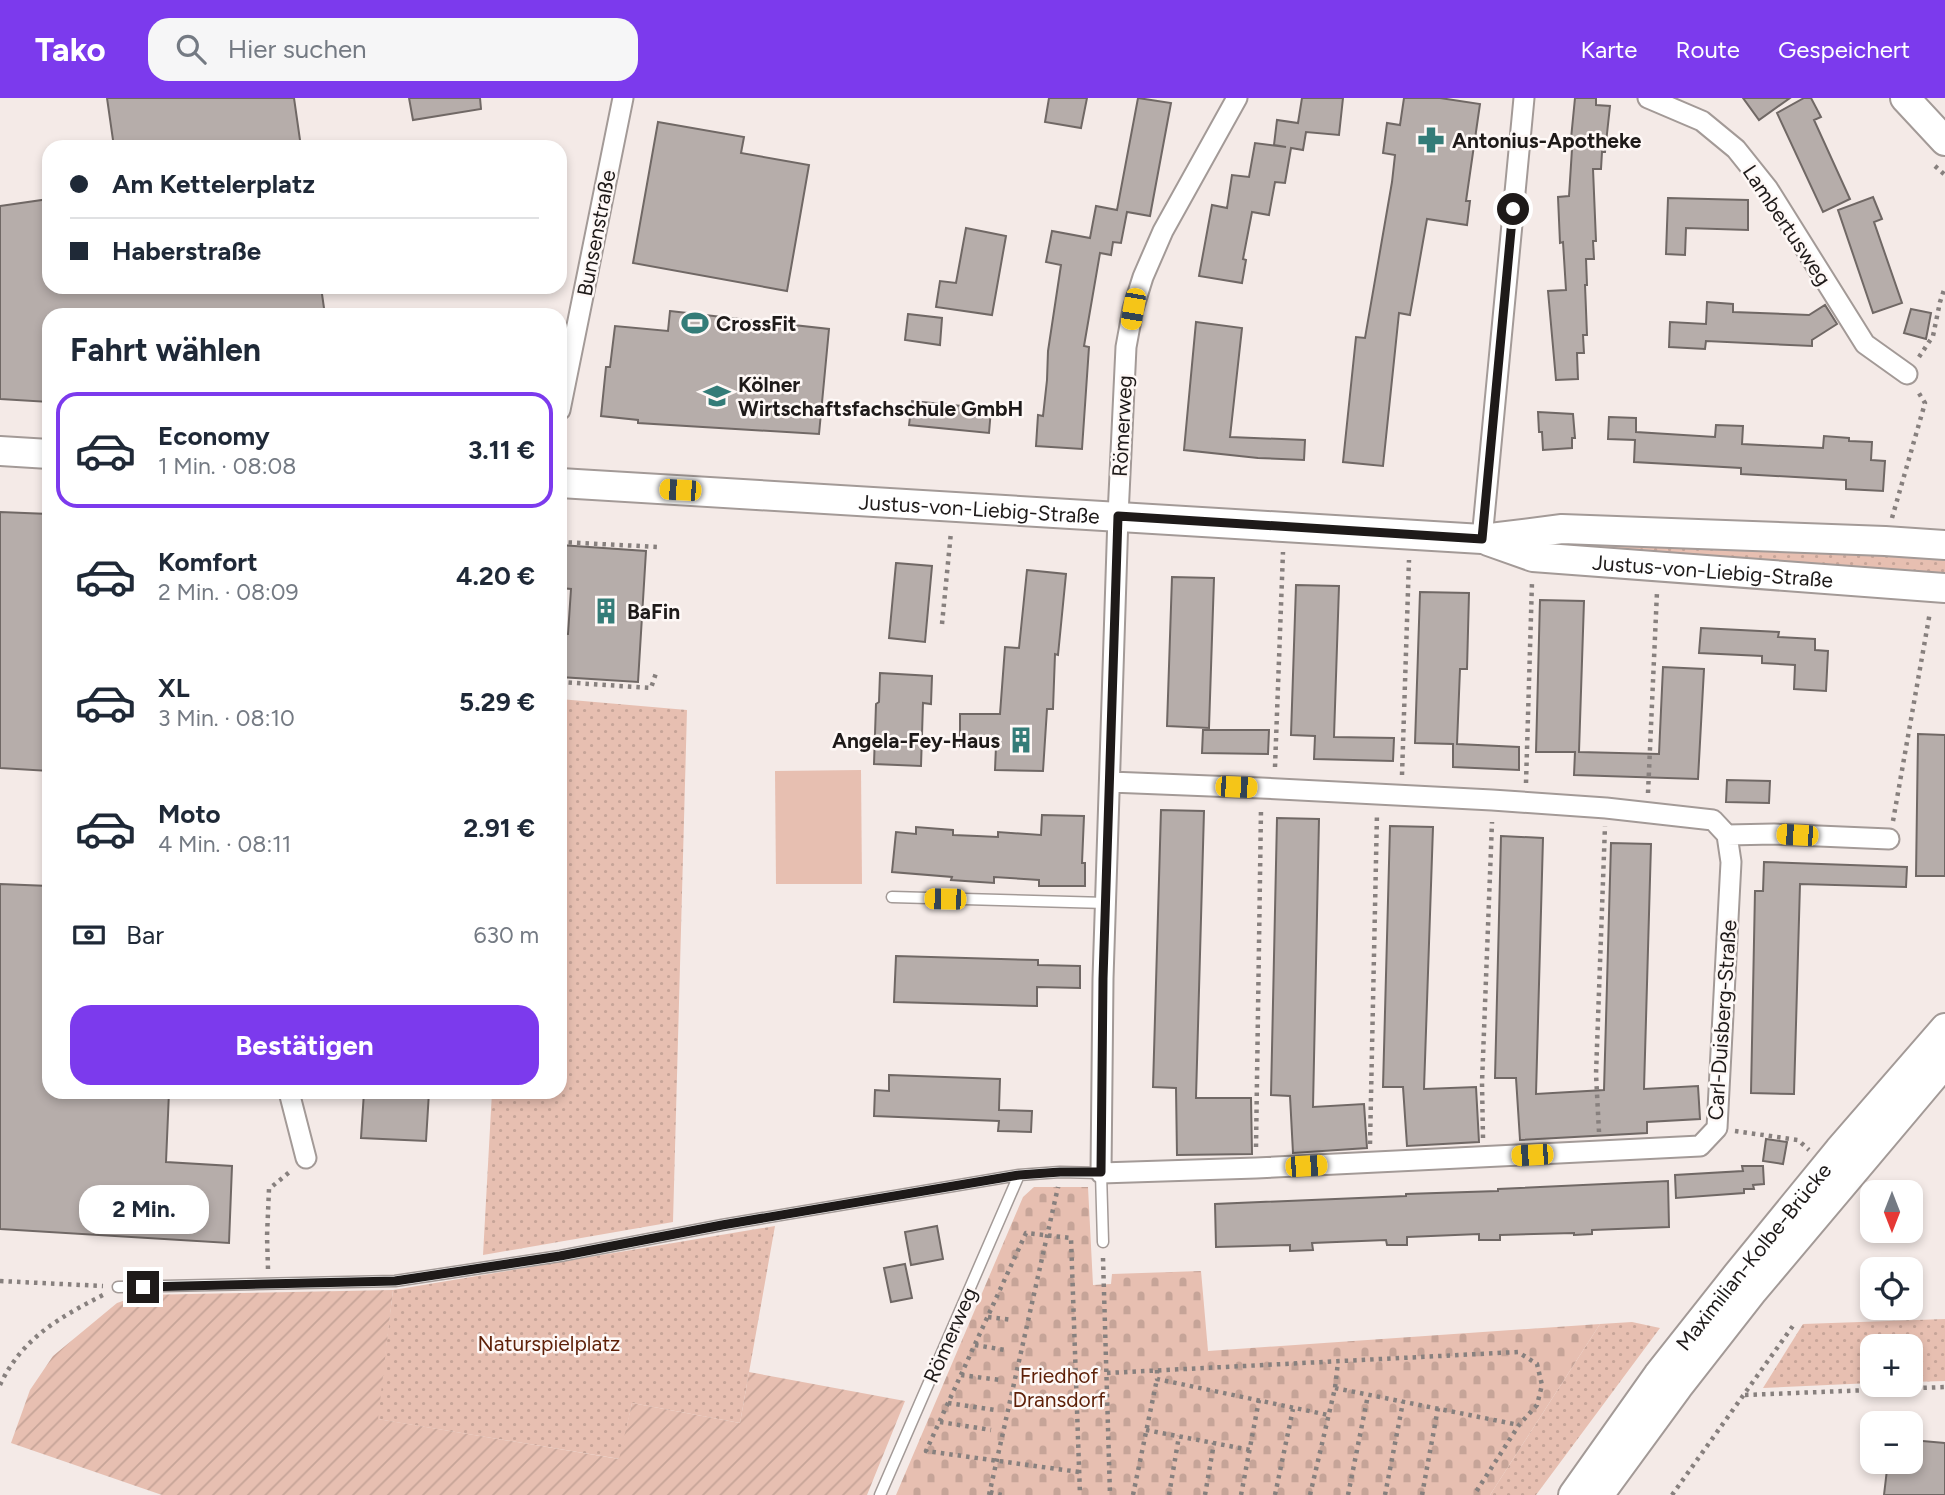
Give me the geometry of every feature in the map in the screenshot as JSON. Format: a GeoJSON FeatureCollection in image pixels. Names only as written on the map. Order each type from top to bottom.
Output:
{"type":"FeatureCollection","features":[{"type":"Feature","properties":{"kind":"main road"},"geometry":{"type":"LineString","coordinates":[[1905,98],[1945,141]]}},
{"type":"Feature","properties":{"kind":"main road"},"geometry":{"type":"LineString","coordinates":[[0,451],[42,454]]}},
{"type":"Feature","properties":{"kind":"main road","name":"Justus-von-Liebig-Straße"},"geometry":{"type":"LineString","coordinates":[[567,483],[1482,539],[1562,529],[1945,545]]}},
{"type":"Feature","properties":{"kind":"main road","name":"Justus-von-Liebig-Straße"},"geometry":{"type":"LineString","coordinates":[[1482,539],[1533,557],[1940,588]]}},
{"type":"Feature","properties":{"kind":"main road","name":"Maximilian-Kolbe-Brücke"},"geometry":{"type":"LineString","coordinates":[[1573,1495],[1658,1375],[1737,1275],[1839,1150],[1945,1028]]}},
{"type":"Feature","properties":{"kind":"main road","name":"Maximilian-Kolbe-Brücke"},"geometry":{"type":"LineString","coordinates":[[1599,1495],[1753,1291],[1945,1063]]}},
{"type":"Feature","properties":{"kind":"street","name":"Bunsenstraße"},"geometry":{"type":"LineString","coordinates":[[567,375],[623,98]]}},
{"type":"Feature","properties":{"kind":"street","name":"Römerweg"},"geometry":{"type":"LineString","coordinates":[[1101,1172],[1103,979],[1126,347],[1133,309],[1143,277],[1163,231],[1237,98]]}},
{"type":"Feature","properties":{"kind":"street"},"geometry":{"type":"LineString","coordinates":[[1482,539],[1524,98]]}},
{"type":"Feature","properties":{"kind":"street","name":"Lambertusweg"},"geometry":{"type":"LineString","coordinates":[[1648,98],[1702,121],[1736,149],[1768,189],[1865,344],[1907,374]]}},
{"type":"Feature","properties":{"kind":"street"},"geometry":{"type":"LineString","coordinates":[[1110,782],[1526,802],[1713,820],[1727,835],[1773,834],[1889,839]]}},
{"type":"Feature","properties":{"kind":"street","name":"Carl-Duisberg-Straße"},"geometry":{"type":"LineString","coordinates":[[1101,1172],[1256,1168],[1700,1146],[1717,1128],[1731,862],[1727,835]]}},
{"type":"Feature","properties":{"kind":"street"},"geometry":{"type":"LineString","coordinates":[[291,1099],[306,1158]]}},
{"type":"Feature","properties":{"kind":"lane"},"geometry":{"type":"LineString","coordinates":[[892,897],[1106,903]]}},
{"type":"Feature","properties":{"kind":"lane"},"geometry":{"type":"LineString","coordinates":[[118,1287],[395,1281],[560,1256],[1019,1175],[1101,1172]]}},
{"type":"Feature","properties":{"kind":"lane","name":"Römerweg"},"geometry":{"type":"LineString","coordinates":[[1101,1172],[1103,1242]]}},
{"type":"Feature","properties":{"kind":"lane","name":"Römerweg"},"geometry":{"type":"LineString","coordinates":[[880,1495],[1019,1175]]}},
{"type":"Feature","properties":{"kind":"path"},"geometry":{"type":"LineString","coordinates":[[1938,169],[1945,175]]}},
{"type":"Feature","properties":{"kind":"path"},"geometry":{"type":"LineString","coordinates":[[1885,541],[1925,403],[1907,374],[1933,336],[1945,287]]}},
{"type":"Feature","properties":{"kind":"path"},"geometry":{"type":"LineString","coordinates":[[942,624],[953,507]]}},
{"type":"Feature","properties":{"kind":"path"},"geometry":{"type":"LineString","coordinates":[[1256,1168],[1267,788],[1284,527]]}},
{"type":"Feature","properties":{"kind":"path"},"geometry":{"type":"LineString","coordinates":[[1401,795],[1410,534]]}},
{"type":"Feature","properties":{"kind":"path"},"geometry":{"type":"LineString","coordinates":[[567,542],[659,547]]}},
{"type":"Feature","properties":{"kind":"path"},"geometry":{"type":"LineString","coordinates":[[1526,802],[1533,557]]}},
{"type":"Feature","properties":{"kind":"path"},"geometry":{"type":"LineString","coordinates":[[1647,812],[1658,567]]}},
{"type":"Feature","properties":{"kind":"path"},"geometry":{"type":"LineString","coordinates":[[1889,839],[1940,588]]}},
{"type":"Feature","properties":{"kind":"path"},"geometry":{"type":"LineString","coordinates":[[567,682],[651,688],[656,673]]}},
{"type":"Feature","properties":{"kind":"path"},"geometry":{"type":"LineString","coordinates":[[1370,1162],[1377,795]]}},
{"type":"Feature","properties":{"kind":"path"},"geometry":{"type":"LineString","coordinates":[[1483,1157],[1482,1069],[1492,800]]}},
{"type":"Feature","properties":{"kind":"path"},"geometry":{"type":"LineString","coordinates":[[1600,1152],[1597,1074],[1606,808]]}},
{"type":"Feature","properties":{"kind":"path"},"geometry":{"type":"LineString","coordinates":[[1717,1128],[1798,1140],[1811,1151]]}},
{"type":"Feature","properties":{"kind":"path"},"geometry":{"type":"LineString","coordinates":[[269,1285],[269,1189],[306,1158]]}},
{"type":"Feature","properties":{"kind":"path"},"geometry":{"type":"LineString","coordinates":[[1002,1495],[989,1493],[1060,1172]]}},
{"type":"Feature","properties":{"kind":"path"},"geometry":{"type":"LineString","coordinates":[[1079,1472],[926,1451],[1026,1233],[1071,1238],[1080,1495]]}},
{"type":"Feature","properties":{"kind":"path"},"geometry":{"type":"LineString","coordinates":[[1103,1242],[1110,1495]]}},
{"type":"Feature","properties":{"kind":"path"},"geometry":{"type":"LineString","coordinates":[[0,1281],[118,1287]]}},
{"type":"Feature","properties":{"kind":"path"},"geometry":{"type":"LineString","coordinates":[[0,1385],[25,1347],[48,1326],[118,1287]]}},
{"type":"Feature","properties":{"kind":"path"},"geometry":{"type":"LineString","coordinates":[[988,1317],[1013,1320]]}},
{"type":"Feature","properties":{"kind":"path"},"geometry":{"type":"LineString","coordinates":[[1672,1495],[1795,1323]]}},
{"type":"Feature","properties":{"kind":"path"},"geometry":{"type":"LineString","coordinates":[[975,1345],[1005,1350]]}},
{"type":"Feature","properties":{"kind":"path"},"geometry":{"type":"LineString","coordinates":[[1107,1373],[1518,1352],[1537,1364],[1542,1385],[1536,1405],[1519,1425],[1474,1495]]}},
{"type":"Feature","properties":{"kind":"path"},"geometry":{"type":"LineString","coordinates":[[1310,1495],[1335,1388],[1338,1362]]}},
{"type":"Feature","properties":{"kind":"path"},"geometry":{"type":"LineString","coordinates":[[1133,1495],[1157,1370]]}},
{"type":"Feature","properties":{"kind":"path"},"geometry":{"type":"LineString","coordinates":[[961,1375],[1000,1380]]}},
{"type":"Feature","properties":{"kind":"path"},"geometry":{"type":"LineString","coordinates":[[1157,1379],[1328,1415]]}},
{"type":"Feature","properties":{"kind":"path"},"geometry":{"type":"LineString","coordinates":[[1745,1395],[1945,1387]]}},
{"type":"Feature","properties":{"kind":"path"},"geometry":{"type":"LineString","coordinates":[[1335,1388],[1519,1425]]}},
{"type":"Feature","properties":{"kind":"path"},"geometry":{"type":"LineString","coordinates":[[1348,1495],[1368,1395]]}},
{"type":"Feature","properties":{"kind":"path"},"geometry":{"type":"LineString","coordinates":[[1241,1495],[1259,1401]]}},
{"type":"Feature","properties":{"kind":"path"},"geometry":{"type":"LineString","coordinates":[[1385,1495],[1403,1402]]}},
{"type":"Feature","properties":{"kind":"path"},"geometry":{"type":"LineString","coordinates":[[948,1403],[995,1410]]}},
{"type":"Feature","properties":{"kind":"path"},"geometry":{"type":"LineString","coordinates":[[1422,1495],[1438,1408]]}},
{"type":"Feature","properties":{"kind":"path"},"geometry":{"type":"LineString","coordinates":[[1275,1495],[1293,1409]]}},
{"type":"Feature","properties":{"kind":"path"},"geometry":{"type":"LineString","coordinates":[[940,1422],[991,1430]]}},
{"type":"Feature","properties":{"kind":"path"},"geometry":{"type":"LineString","coordinates":[[1146,1430],[1250,1450]]}},
{"type":"Feature","properties":{"kind":"path"},"geometry":{"type":"LineString","coordinates":[[1169,1495],[1179,1436]]}},
{"type":"Feature","properties":{"kind":"path"},"geometry":{"type":"LineString","coordinates":[[1205,1495],[1214,1443]]}},
{"type":"Feature","properties":{"kind":"green space"},"geometry":{"type":"Polygon","coordinates":[[[1546,540],[1945,553],[1945,579],[1545,545],[1546,540]]]}},
{"type":"Feature","properties":{"kind":"green space"},"geometry":{"type":"Polygon","coordinates":[[[567,700],[687,710],[673,1222],[483,1255],[492,1099],[567,1099],[567,700]]]}},
{"type":"Feature","properties":{"kind":"green space"},"geometry":{"type":"Polygon","coordinates":[[[861,770],[862,884],[776,884],[775,771],[861,770]]]}},
{"type":"Feature","properties":{"kind":"green space","name":"Friedhof Dransdorf"},"geometry":{"type":"Polygon","coordinates":[[[1034,1187],[1088,1187],[1093,1285],[1111,1284],[1112,1274],[1201,1271],[1208,1351],[1600,1324],[1490,1495],[896,1495],[1023,1197],[1034,1187]]]}},
{"type":"Feature","properties":{"kind":"green space","name":"Naturspielplatz"},"geometry":{"type":"Polygon","coordinates":[[[775,1226],[740,1423],[632,1403],[620,1459],[377,1419],[393,1290],[775,1226]]]}},
{"type":"Feature","properties":{"kind":"green space"},"geometry":{"type":"Polygon","coordinates":[[[393,1290],[378,1419],[619,1459],[632,1403],[740,1423],[749,1372],[905,1401],[867,1495],[162,1495],[11,1443],[30,1390],[53,1356],[117,1303],[140,1295],[393,1290]]]}},
{"type":"Feature","properties":{"kind":"green space"},"geometry":{"type":"Polygon","coordinates":[[[1945,1319],[1945,1381],[1923,1382],[1923,1334],[1860,1334],[1860,1384],[1763,1388],[1803,1324],[1945,1319]]]}},
{"type":"Feature","properties":{"kind":"green space"},"geometry":{"type":"Polygon","coordinates":[[[1632,1322],[1660,1328],[1536,1495],[1490,1495],[1600,1324],[1632,1322]]]}},
{"type":"Feature","properties":{"kind":"building"},"geometry":{"type":"Polygon","coordinates":[[[107,98],[294,98],[300,140],[113,140],[107,98]]]}},
{"type":"Feature","properties":{"kind":"building"},"geometry":{"type":"Polygon","coordinates":[[[409,98],[480,98],[481,109],[413,120],[409,98]]]}},
{"type":"Feature","properties":{"kind":"building"},"geometry":{"type":"Polygon","coordinates":[[[1049,98],[1087,98],[1081,128],[1045,122],[1049,98]]]}},
{"type":"Feature","properties":{"kind":"building"},"geometry":{"type":"Polygon","coordinates":[[[1138,98],[1171,103],[1150,216],[1127,212],[1121,243],[1113,242],[1111,255],[1100,253],[1084,346],[1089,347],[1082,449],[1036,446],[1038,415],[1043,416],[1048,351],[1061,265],[1046,262],[1052,231],[1090,238],[1096,206],[1117,210],[1138,98]]]}},
{"type":"Feature","properties":{"kind":"building"},"geometry":{"type":"Polygon","coordinates":[[[1302,98],[1343,98],[1339,135],[1306,132],[1303,150],[1291,148],[1285,183],[1275,182],[1269,215],[1252,212],[1243,259],[1246,260],[1242,283],[1199,276],[1212,205],[1227,208],[1232,175],[1249,177],[1255,143],[1286,147],[1274,145],[1277,120],[1298,123],[1302,98]]]}},
{"type":"Feature","properties":{"kind":"building"},"geometry":{"type":"Polygon","coordinates":[[[1404,98],[1440,98],[1480,104],[1466,201],[1470,201],[1467,225],[1427,219],[1410,315],[1399,313],[1383,466],[1343,462],[1356,337],[1365,338],[1392,182],[1395,155],[1383,153],[1387,123],[1400,125],[1404,98]]]}},
{"type":"Feature","properties":{"kind":"building"},"geometry":{"type":"Polygon","coordinates":[[[1575,98],[1596,98],[1596,105],[1610,106],[1601,169],[1593,169],[1596,241],[1593,241],[1594,259],[1586,259],[1587,335],[1583,335],[1584,353],[1577,353],[1578,379],[1556,380],[1548,291],[1566,290],[1558,197],[1569,196],[1575,98]]]}},
{"type":"Feature","properties":{"kind":"building"},"geometry":{"type":"Polygon","coordinates":[[[1743,98],[1790,98],[1759,120],[1743,98]]]}},
{"type":"Feature","properties":{"kind":"building"},"geometry":{"type":"Polygon","coordinates":[[[1804,98],[1811,98],[1821,117],[1814,120],[1850,199],[1823,212],[1777,113],[1804,98]]]}},
{"type":"Feature","properties":{"kind":"building"},"geometry":{"type":"Polygon","coordinates":[[[658,122],[744,137],[741,153],[809,165],[787,291],[633,263],[658,122]]]}},
{"type":"Feature","properties":{"kind":"building"},"geometry":{"type":"Polygon","coordinates":[[[1873,197],[1882,219],[1874,222],[1902,303],[1873,313],[1838,210],[1873,197]]]}},
{"type":"Feature","properties":{"kind":"building"},"geometry":{"type":"Polygon","coordinates":[[[1668,198],[1748,200],[1748,230],[1686,228],[1685,255],[1666,254],[1668,198]]]}},
{"type":"Feature","properties":{"kind":"building"},"geometry":{"type":"Polygon","coordinates":[[[42,200],[42,294],[322,294],[324,308],[42,308],[42,402],[0,399],[0,206],[42,200]]]}},
{"type":"Feature","properties":{"kind":"building"},"geometry":{"type":"Polygon","coordinates":[[[966,228],[1006,236],[992,315],[936,307],[940,281],[956,283],[966,228]]]}},
{"type":"Feature","properties":{"kind":"building"},"geometry":{"type":"Polygon","coordinates":[[[1707,302],[1733,304],[1733,312],[1809,315],[1825,305],[1837,324],[1812,340],[1812,346],[1706,341],[1705,349],[1669,347],[1670,322],[1706,324],[1707,302]]]}},
{"type":"Feature","properties":{"kind":"building"},"geometry":{"type":"Polygon","coordinates":[[[1911,309],[1931,313],[1926,339],[1904,333],[1911,309]]]}},
{"type":"Feature","properties":{"kind":"building"},"geometry":{"type":"Polygon","coordinates":[[[670,311],[829,329],[819,434],[638,423],[638,420],[601,416],[606,367],[610,367],[615,326],[668,331],[670,311]]]}},
{"type":"Feature","properties":{"kind":"building"},"geometry":{"type":"Polygon","coordinates":[[[908,314],[942,318],[940,345],[905,340],[908,314]]]}},
{"type":"Feature","properties":{"kind":"building"},"geometry":{"type":"Polygon","coordinates":[[[1196,322],[1242,328],[1230,437],[1305,440],[1304,460],[1184,450],[1196,322]]]}},
{"type":"Feature","properties":{"kind":"building"},"geometry":{"type":"Polygon","coordinates":[[[912,401],[991,409],[989,433],[909,425],[912,401]]]}},
{"type":"Feature","properties":{"kind":"building"},"geometry":{"type":"Polygon","coordinates":[[[1538,412],[1573,414],[1575,438],[1572,438],[1572,448],[1543,450],[1538,412]]]}},
{"type":"Feature","properties":{"kind":"building"},"geometry":{"type":"Polygon","coordinates":[[[1609,417],[1636,418],[1636,432],[1715,437],[1716,425],[1743,426],[1742,444],[1823,448],[1824,436],[1872,442],[1871,460],[1885,461],[1883,491],[1846,489],[1846,480],[1741,474],[1741,468],[1634,462],[1635,440],[1608,439],[1609,417]]]}},
{"type":"Feature","properties":{"kind":"building"},"geometry":{"type":"Polygon","coordinates":[[[0,512],[42,514],[42,771],[0,768],[0,512]]]}},
{"type":"Feature","properties":{"kind":"building","name":"BaFin"},"geometry":{"type":"Polygon","coordinates":[[[567,545],[646,551],[638,682],[567,677],[571,589],[567,589],[567,545]]]}},
{"type":"Feature","properties":{"kind":"building"},"geometry":{"type":"Polygon","coordinates":[[[896,563],[932,566],[925,642],[889,638],[896,563]]]}},
{"type":"Feature","properties":{"kind":"building"},"geometry":{"type":"Polygon","coordinates":[[[1027,570],[1066,574],[1058,655],[1055,654],[1053,709],[1047,709],[1043,771],[995,770],[996,746],[960,746],[960,714],[1000,714],[1005,647],[1019,648],[1027,570]]]}},
{"type":"Feature","properties":{"kind":"building"},"geometry":{"type":"Polygon","coordinates":[[[1172,577],[1214,578],[1209,728],[1167,726],[1172,577]]]}},
{"type":"Feature","properties":{"kind":"building"},"geometry":{"type":"Polygon","coordinates":[[[1296,585],[1339,586],[1334,737],[1394,738],[1393,761],[1314,759],[1315,736],[1291,735],[1296,585]]]}},
{"type":"Feature","properties":{"kind":"building"},"geometry":{"type":"Polygon","coordinates":[[[1420,592],[1469,593],[1467,669],[1460,669],[1457,744],[1519,747],[1519,770],[1453,767],[1453,744],[1415,743],[1420,592]]]}},
{"type":"Feature","properties":{"kind":"building"},"geometry":{"type":"Polygon","coordinates":[[[1540,600],[1584,601],[1579,752],[1659,754],[1663,667],[1704,669],[1698,779],[1574,775],[1575,752],[1536,752],[1540,600]]]}},
{"type":"Feature","properties":{"kind":"building"},"geometry":{"type":"Polygon","coordinates":[[[1701,628],[1779,632],[1778,637],[1815,639],[1815,650],[1828,651],[1826,691],[1794,689],[1795,665],[1762,663],[1762,656],[1699,653],[1701,628]]]}},
{"type":"Feature","properties":{"kind":"building"},"geometry":{"type":"Polygon","coordinates":[[[880,673],[932,676],[931,704],[923,703],[921,766],[874,764],[880,673]]]}},
{"type":"Feature","properties":{"kind":"building"},"geometry":{"type":"Polygon","coordinates":[[[1203,730],[1269,730],[1268,754],[1202,753],[1203,730]]]}},
{"type":"Feature","properties":{"kind":"building"},"geometry":{"type":"Polygon","coordinates":[[[1918,734],[1945,735],[1945,876],[1916,876],[1918,734]]]}},
{"type":"Feature","properties":{"kind":"building"},"geometry":{"type":"Polygon","coordinates":[[[1727,780],[1770,781],[1769,803],[1726,802],[1727,780]]]}},
{"type":"Feature","properties":{"kind":"building"},"geometry":{"type":"Polygon","coordinates":[[[1161,810],[1204,811],[1196,1098],[1251,1098],[1252,1154],[1177,1155],[1176,1088],[1153,1087],[1161,810]]]}},
{"type":"Feature","properties":{"kind":"building"},"geometry":{"type":"Polygon","coordinates":[[[1042,815],[1084,816],[1082,863],[1085,863],[1085,886],[1039,886],[1039,880],[994,877],[994,883],[951,880],[952,877],[892,872],[896,832],[916,834],[916,827],[953,830],[953,835],[998,837],[998,832],[1041,835],[1042,815]]]}},
{"type":"Feature","properties":{"kind":"building"},"geometry":{"type":"Polygon","coordinates":[[[1277,818],[1319,819],[1313,1107],[1364,1104],[1367,1148],[1293,1153],[1290,1096],[1271,1095],[1277,818]]]}},
{"type":"Feature","properties":{"kind":"building"},"geometry":{"type":"Polygon","coordinates":[[[1390,826],[1433,827],[1424,1089],[1476,1087],[1479,1142],[1407,1146],[1403,1087],[1383,1087],[1390,826]]]}},
{"type":"Feature","properties":{"kind":"building"},"geometry":{"type":"Polygon","coordinates":[[[1501,836],[1543,838],[1536,1094],[1604,1090],[1611,843],[1651,844],[1644,1089],[1698,1086],[1700,1119],[1647,1122],[1647,1133],[1520,1140],[1516,1078],[1495,1078],[1501,836]]]}},
{"type":"Feature","properties":{"kind":"building"},"geometry":{"type":"Polygon","coordinates":[[[1764,862],[1907,867],[1906,887],[1800,884],[1794,1094],[1751,1093],[1755,891],[1763,891],[1764,862]]]}},
{"type":"Feature","properties":{"kind":"building"},"geometry":{"type":"Polygon","coordinates":[[[0,884],[42,886],[42,1099],[169,1099],[166,1162],[232,1166],[229,1243],[0,1229],[0,884]]]}},
{"type":"Feature","properties":{"kind":"building"},"geometry":{"type":"Polygon","coordinates":[[[896,956],[1038,960],[1038,965],[1080,966],[1080,988],[1037,987],[1037,1006],[894,1002],[896,956]]]}},
{"type":"Feature","properties":{"kind":"building"},"geometry":{"type":"Polygon","coordinates":[[[889,1075],[1000,1079],[999,1110],[1032,1111],[1031,1132],[998,1131],[999,1121],[874,1116],[875,1090],[889,1091],[889,1075]]]}},
{"type":"Feature","properties":{"kind":"building"},"geometry":{"type":"Polygon","coordinates":[[[364,1099],[429,1099],[426,1141],[361,1138],[364,1099]]]}},
{"type":"Feature","properties":{"kind":"building"},"geometry":{"type":"Polygon","coordinates":[[[1766,1139],[1787,1142],[1783,1164],[1763,1161],[1766,1139]]]}},
{"type":"Feature","properties":{"kind":"building"},"geometry":{"type":"Polygon","coordinates":[[[1742,1166],[1763,1166],[1764,1184],[1753,1185],[1754,1189],[1744,1189],[1744,1193],[1676,1198],[1675,1175],[1743,1171],[1742,1166]]]}},
{"type":"Feature","properties":{"kind":"building"},"geometry":{"type":"Polygon","coordinates":[[[1668,1181],[1669,1227],[1592,1230],[1592,1234],[1574,1235],[1500,1235],[1500,1240],[1479,1240],[1479,1234],[1407,1237],[1407,1245],[1387,1245],[1386,1240],[1312,1243],[1313,1250],[1290,1251],[1290,1245],[1216,1247],[1215,1204],[1668,1181]]]}},
{"type":"Feature","properties":{"kind":"building"},"geometry":{"type":"Polygon","coordinates":[[[937,1226],[943,1259],[911,1265],[905,1232],[937,1226]]]}},
{"type":"Feature","properties":{"kind":"building"},"geometry":{"type":"Polygon","coordinates":[[[905,1264],[912,1298],[891,1302],[884,1268],[905,1264]]]}},
{"type":"Feature","properties":{"kind":"building"},"geometry":{"type":"Polygon","coordinates":[[[1923,1441],[1945,1443],[1945,1495],[1884,1495],[1886,1474],[1923,1474],[1923,1441]]]}},
{"type":"Feature","properties":{"kind":"place","name":"Antonius-Apotheke"},"geometry":{"type":"Point","coordinates":[1431,140]}},
{"type":"Feature","properties":{"kind":"place","name":"CrossFit"},"geometry":{"type":"Point","coordinates":[695,323]}},
{"type":"Feature","properties":{"kind":"place","name":"Kölner Wirtschaftsfachschule GmbH"},"geometry":{"type":"Point","coordinates":[717,396]}},
{"type":"Feature","properties":{"kind":"place","name":"BaFin"},"geometry":{"type":"Point","coordinates":[606,611]}},
{"type":"Feature","properties":{"kind":"place","name":"Angela-Fey-Haus"},"geometry":{"type":"Point","coordinates":[1021,740]}},
{"type":"Feature","properties":{"kind":"route"},"geometry":{"type":"LineString","coordinates":[[143,1287],[395,1281],[560,1256],[722,1225],[1019,1175],[1101,1172],[1103,979],[1118,516],[1482,539],[1513,209]]}}]}
